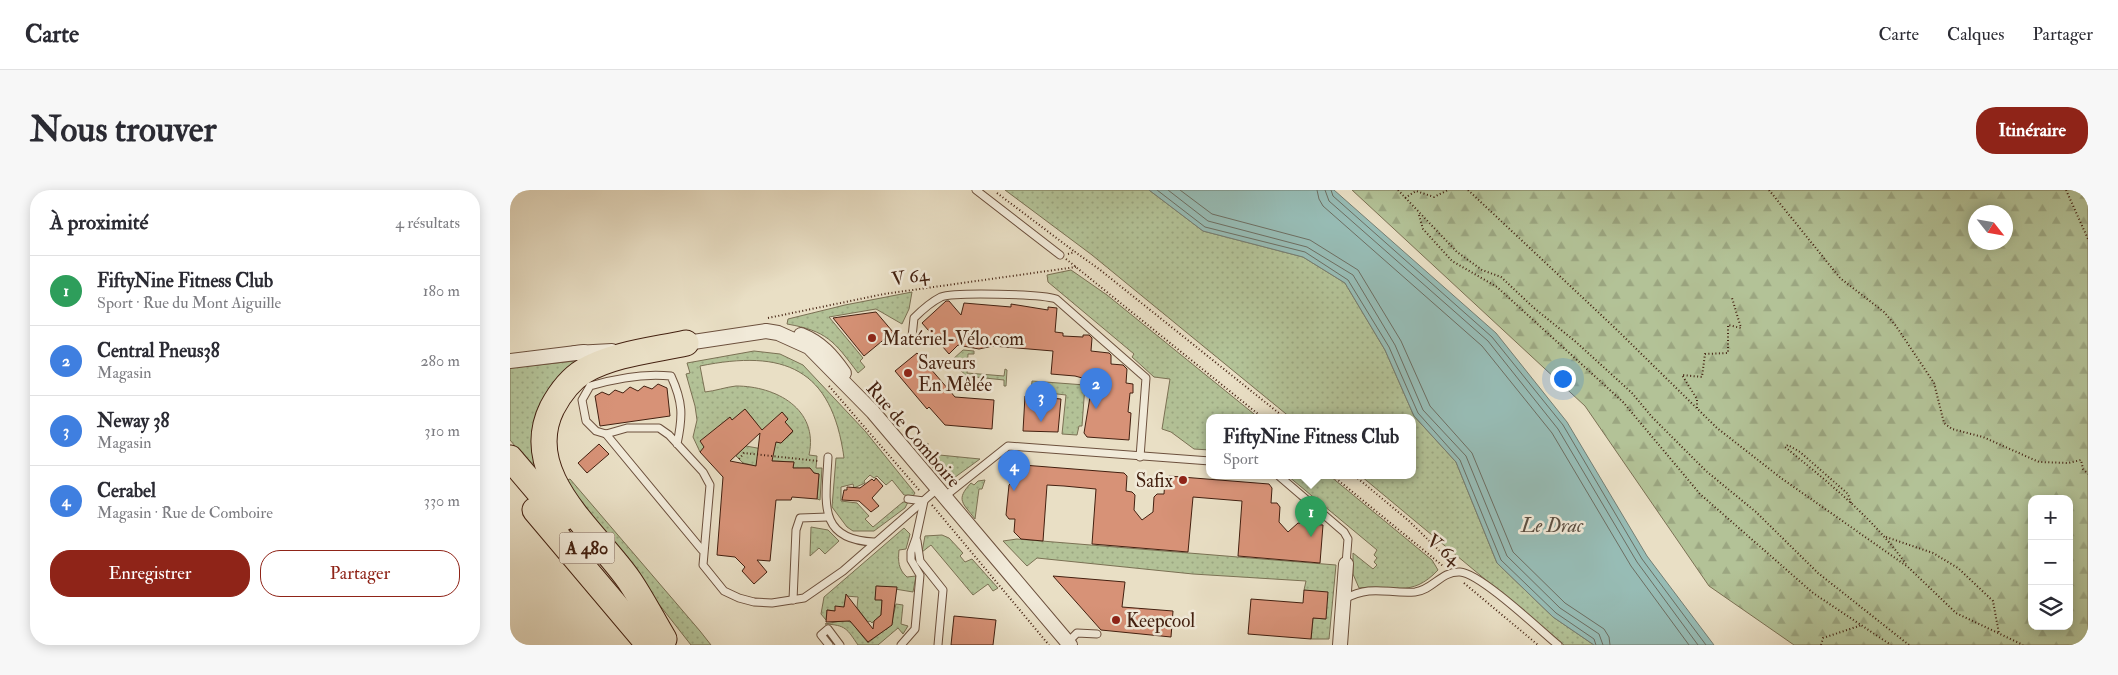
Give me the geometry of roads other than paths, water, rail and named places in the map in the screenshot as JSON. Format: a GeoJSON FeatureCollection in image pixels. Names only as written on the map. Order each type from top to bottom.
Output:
{"type":"FeatureCollection","features":[{"type":"Feature","properties":{"kind":"highway"},"geometry":{"type":"LineString","coordinates":[[661,643],[629,580],[555,485],[546,461],[544,436],[550,414],[561,392],[584,371],[610,361],[686,343]]}},
{"type":"Feature","properties":{"kind":"highway","name":"A 480"},"geometry":{"type":"LineString","coordinates":[[510,458],[661,643]]}},
{"type":"Feature","properties":{"kind":"highway","name":"A 480"},"geometry":{"type":"LineString","coordinates":[[510,482],[661,643]]}},
{"type":"Feature","properties":{"kind":"street"},"geometry":{"type":"LineString","coordinates":[[510,361],[575,354],[783,322],[815,340],[827,350],[873,412]]}},
{"type":"Feature","properties":{"kind":"street","name":"Rue de Comboire"},"geometry":{"type":"LineString","coordinates":[[575,354],[624,351],[766,331],[778,332],[808,347],[873,412],[1069,643]]}},
{"type":"Feature","properties":{"kind":"street"},"geometry":{"type":"LineString","coordinates":[[1340,645],[1346,564]]}},
{"type":"Feature","properties":{"kind":"lane"},"geometry":{"type":"LineString","coordinates":[[976,190],[1063,256]]}},
{"type":"Feature","properties":{"kind":"lane"},"geometry":{"type":"LineString","coordinates":[[912,337],[914,318],[927,306],[943,296],[999,294],[1046,296],[1056,299],[1146,378],[1140,457]]}},
{"type":"Feature","properties":{"kind":"lane"},"geometry":{"type":"LineString","coordinates":[[677,444],[682,418],[679,394],[671,376],[653,374],[612,380],[590,386],[582,400],[586,422],[596,431],[606,434],[627,428],[659,428],[703,472],[710,485],[702,565],[724,591],[754,602],[804,598],[819,589],[925,500],[941,493],[1008,446],[1206,461]]}},
{"type":"Feature","properties":{"kind":"lane"},"geometry":{"type":"LineString","coordinates":[[606,434],[702,550]]}},
{"type":"Feature","properties":{"kind":"lane"},"geometry":{"type":"LineString","coordinates":[[828,460],[825,510],[828,517],[841,533],[859,542],[874,542]]}},
{"type":"Feature","properties":{"kind":"lane"},"geometry":{"type":"LineString","coordinates":[[1282,479],[1344,532],[1348,539],[1346,564]]}},
{"type":"Feature","properties":{"kind":"lane"},"geometry":{"type":"LineString","coordinates":[[908,499],[925,500]]}},
{"type":"Feature","properties":{"kind":"lane"},"geometry":{"type":"LineString","coordinates":[[901,645],[915,629],[920,575],[911,560],[911,552],[925,500]]}},
{"type":"Feature","properties":{"kind":"lane"},"geometry":{"type":"LineString","coordinates":[[792,600],[796,530],[800,518],[828,517]]}},
{"type":"Feature","properties":{"kind":"lane"},"geometry":{"type":"LineString","coordinates":[[916,538],[920,561],[943,590],[938,645]]}},
{"type":"Feature","properties":{"kind":"lane"},"geometry":{"type":"LineString","coordinates":[[1344,599],[1359,592],[1373,590],[1419,592],[1430,587],[1445,574],[1461,572],[1473,576],[1488,586],[1558,645]]}},
{"type":"Feature","properties":{"kind":"lane"},"geometry":{"type":"LineString","coordinates":[[828,645],[821,635],[828,629],[840,645]]}},
{"type":"Feature","properties":{"kind":"lane"},"geometry":{"type":"LineString","coordinates":[[1069,643],[1077,633],[1097,634]]}},
{"type":"Feature","properties":{"kind":"water","name":"Le Drac"},"geometry":{"type":"Polygon","coordinates":[[[1149,190],[1334,190],[1496,333],[1567,422],[1647,556],[1714,645],[1594,645],[1553,617],[1497,563],[1456,462],[1416,418],[1416,414],[1413,414],[1385,350],[1345,283],[1303,257],[1203,231],[1149,190]]]}},
{"type":"Feature","properties":{"kind":"place","name":"Matériel-Vélo.com"},"geometry":{"type":"Point","coordinates":[872,338]}},
{"type":"Feature","properties":{"kind":"place","name":"Saveurs En Mêlée"},"geometry":{"type":"Point","coordinates":[908,373]}},
{"type":"Feature","properties":{"kind":"place","name":"Central Pneus38"},"geometry":{"type":"Point","coordinates":[1096,409]}},
{"type":"Feature","properties":{"kind":"place","name":"Neway 38"},"geometry":{"type":"Point","coordinates":[1041,422]}},
{"type":"Feature","properties":{"kind":"place","name":"Safix"},"geometry":{"type":"Point","coordinates":[1183,480]}},
{"type":"Feature","properties":{"kind":"place","name":"Cerabel"},"geometry":{"type":"Point","coordinates":[1014,491]}},
{"type":"Feature","properties":{"kind":"place","name":"FiftyNine Fitness Club"},"geometry":{"type":"Point","coordinates":[1311,537]}},
{"type":"Feature","properties":{"kind":"place","name":"Keepcool"},"geometry":{"type":"Point","coordinates":[1116,620]}}]}
